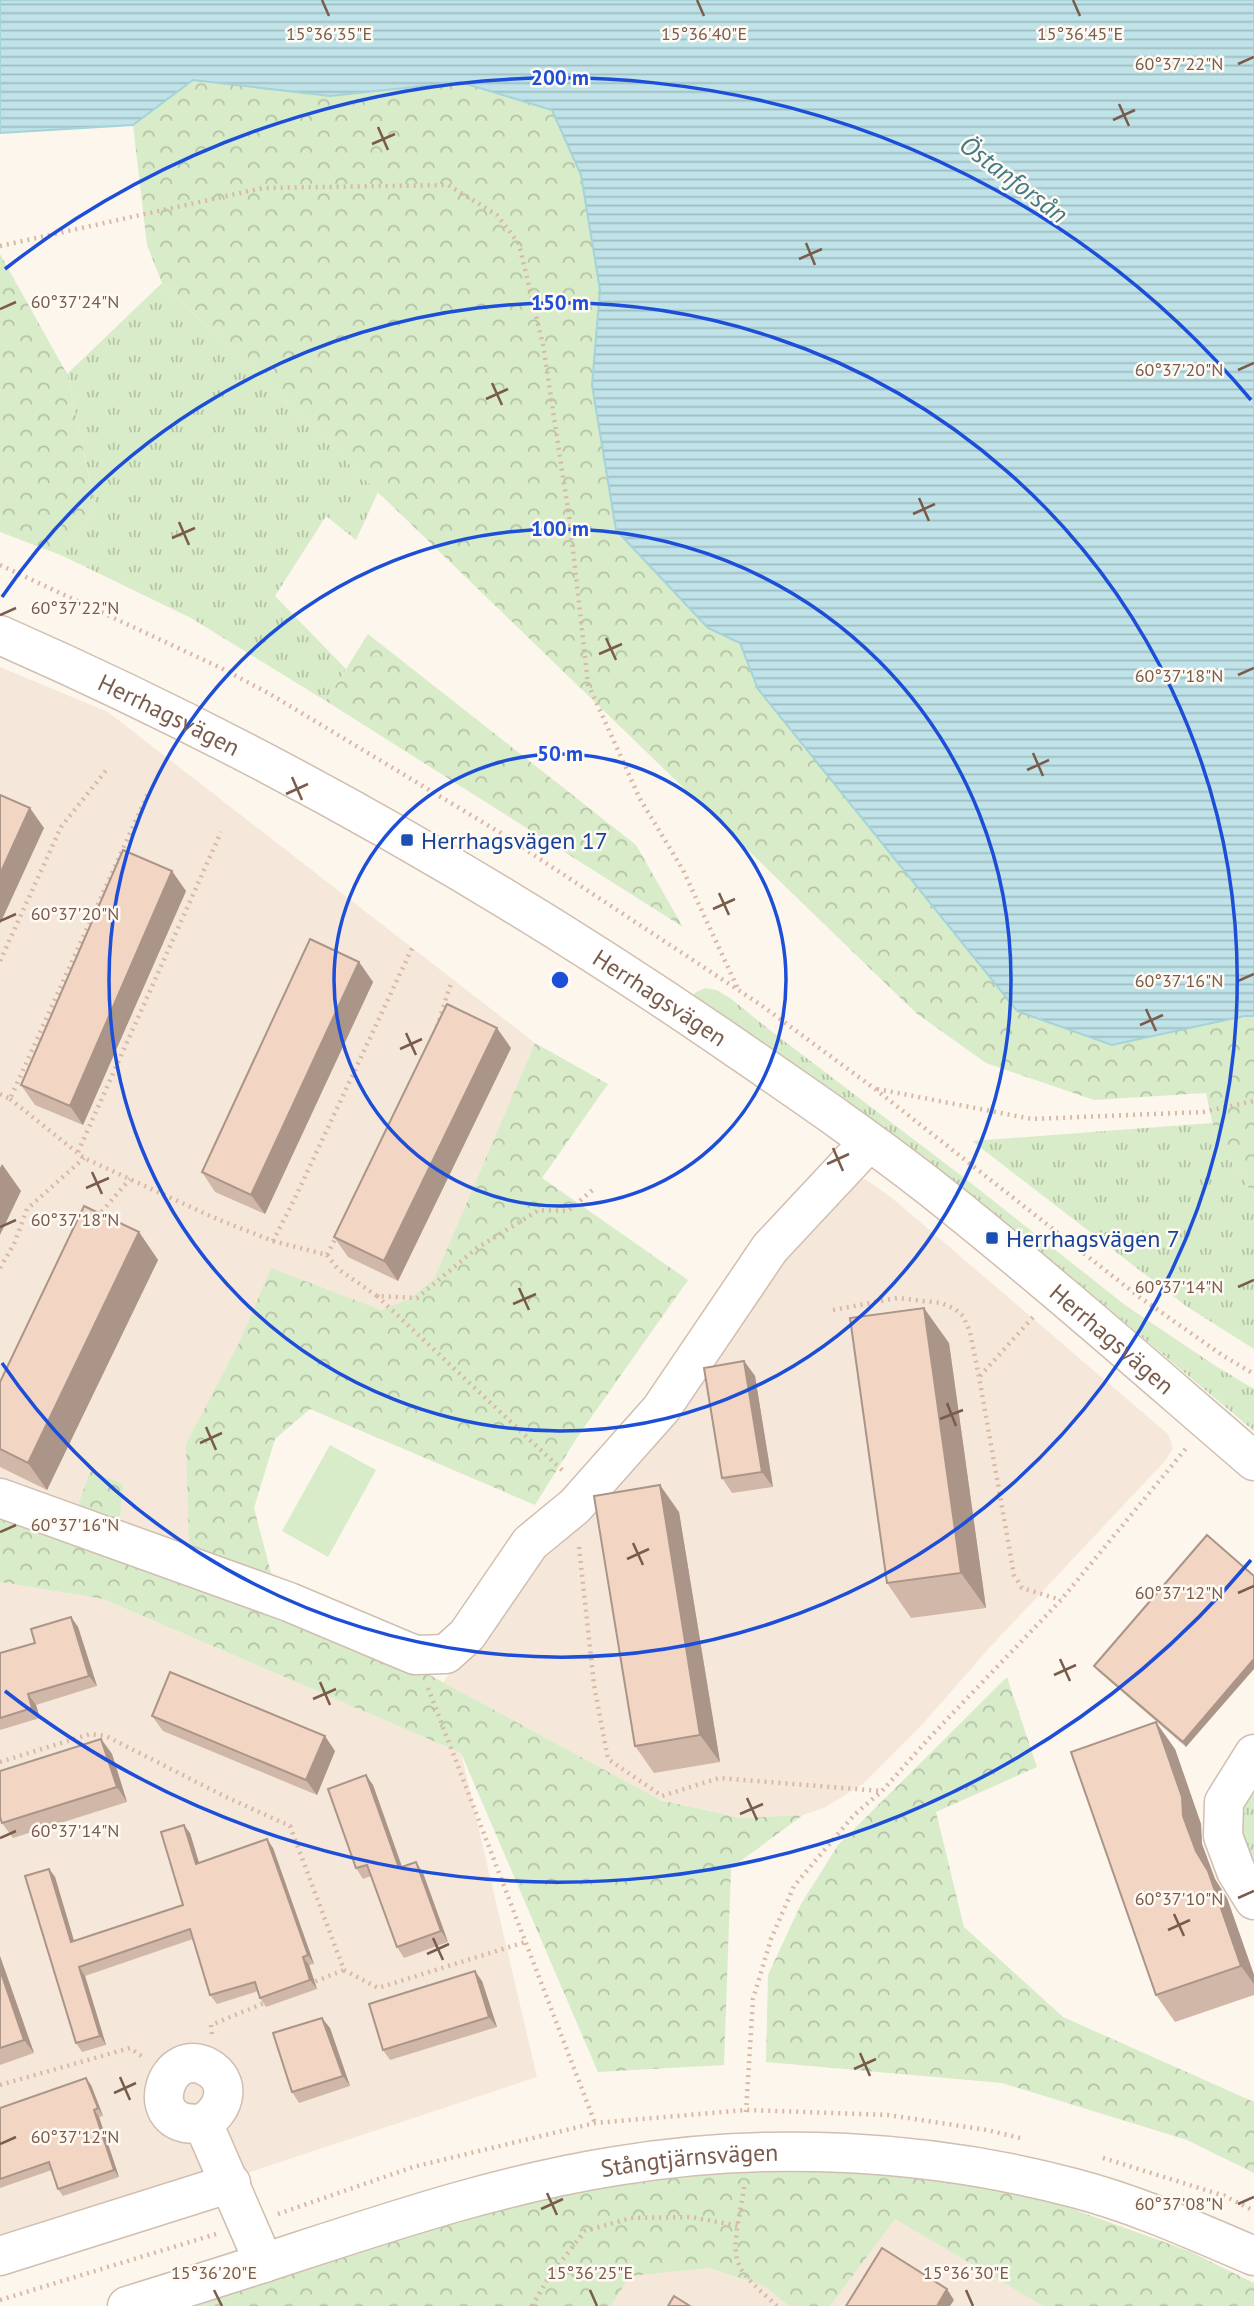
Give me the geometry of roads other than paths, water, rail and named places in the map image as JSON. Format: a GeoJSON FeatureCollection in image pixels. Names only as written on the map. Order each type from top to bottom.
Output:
{"type":"FeatureCollection","features":[{"type":"Feature","properties":{"kind":"street","name":"Herrhagsvägen"},"geometry":{"type":"LineString","coordinates":[[0,635],[177,719],[310,787],[428,851],[543,920],[818,1104],[930,1187],[1254,1461]]}},
{"type":"Feature","properties":{"kind":"street"},"geometry":{"type":"LineString","coordinates":[[0,1498],[289,1602],[415,1655],[446,1654],[467,1635],[530,1543],[575,1506],[661,1409],[770,1248],[869,1142]]}},
{"type":"Feature","properties":{"kind":"street"},"geometry":{"type":"LineString","coordinates":[[1254,1754],[1224,1802],[1223,1813],[1223,1836],[1237,1871],[1254,1900]]}},
{"type":"Feature","properties":{"kind":"street"},"geometry":{"type":"LineString","coordinates":[[189,2064],[202,2065],[213,2071],[221,2081],[224,2093],[222,2106],[214,2116],[203,2123],[179,2121],[169,2113],[163,2088],[168,2077],[177,2068],[189,2064]]}},
{"type":"Feature","properties":{"kind":"street"},"geometry":{"type":"LineString","coordinates":[[203,2123],[264,2263]]}},
{"type":"Feature","properties":{"kind":"street","name":"Stångtjärnsvägen"},"geometry":{"type":"LineString","coordinates":[[127,2306],[480,2195],[616,2166],[748,2152],[855,2152],[972,2166],[1074,2188],[1156,2214],[1254,2256]]}},
{"type":"Feature","properties":{"kind":"street"},"geometry":{"type":"LineString","coordinates":[[0,2256],[231,2183]]}},
{"type":"Feature","properties":{"kind":"water","name":"Östanforsån"},"geometry":{"type":"Polygon","coordinates":[[[0,0],[1254,0],[1254,1016],[1112,1045],[1017,1011],[758,689],[740,643],[708,628],[616,530],[592,385],[600,290],[581,175],[552,110],[460,82],[330,96],[193,80],[133,125],[0,133],[0,0]]]}},
{"type":"Feature","properties":{"kind":"place","name":"Herrhagsvägen 17"},"geometry":{"type":"Point","coordinates":[407,840]}},
{"type":"Feature","properties":{"kind":"place","name":"Herrhagsvägen 7"},"geometry":{"type":"Point","coordinates":[992,1238]}}]}
